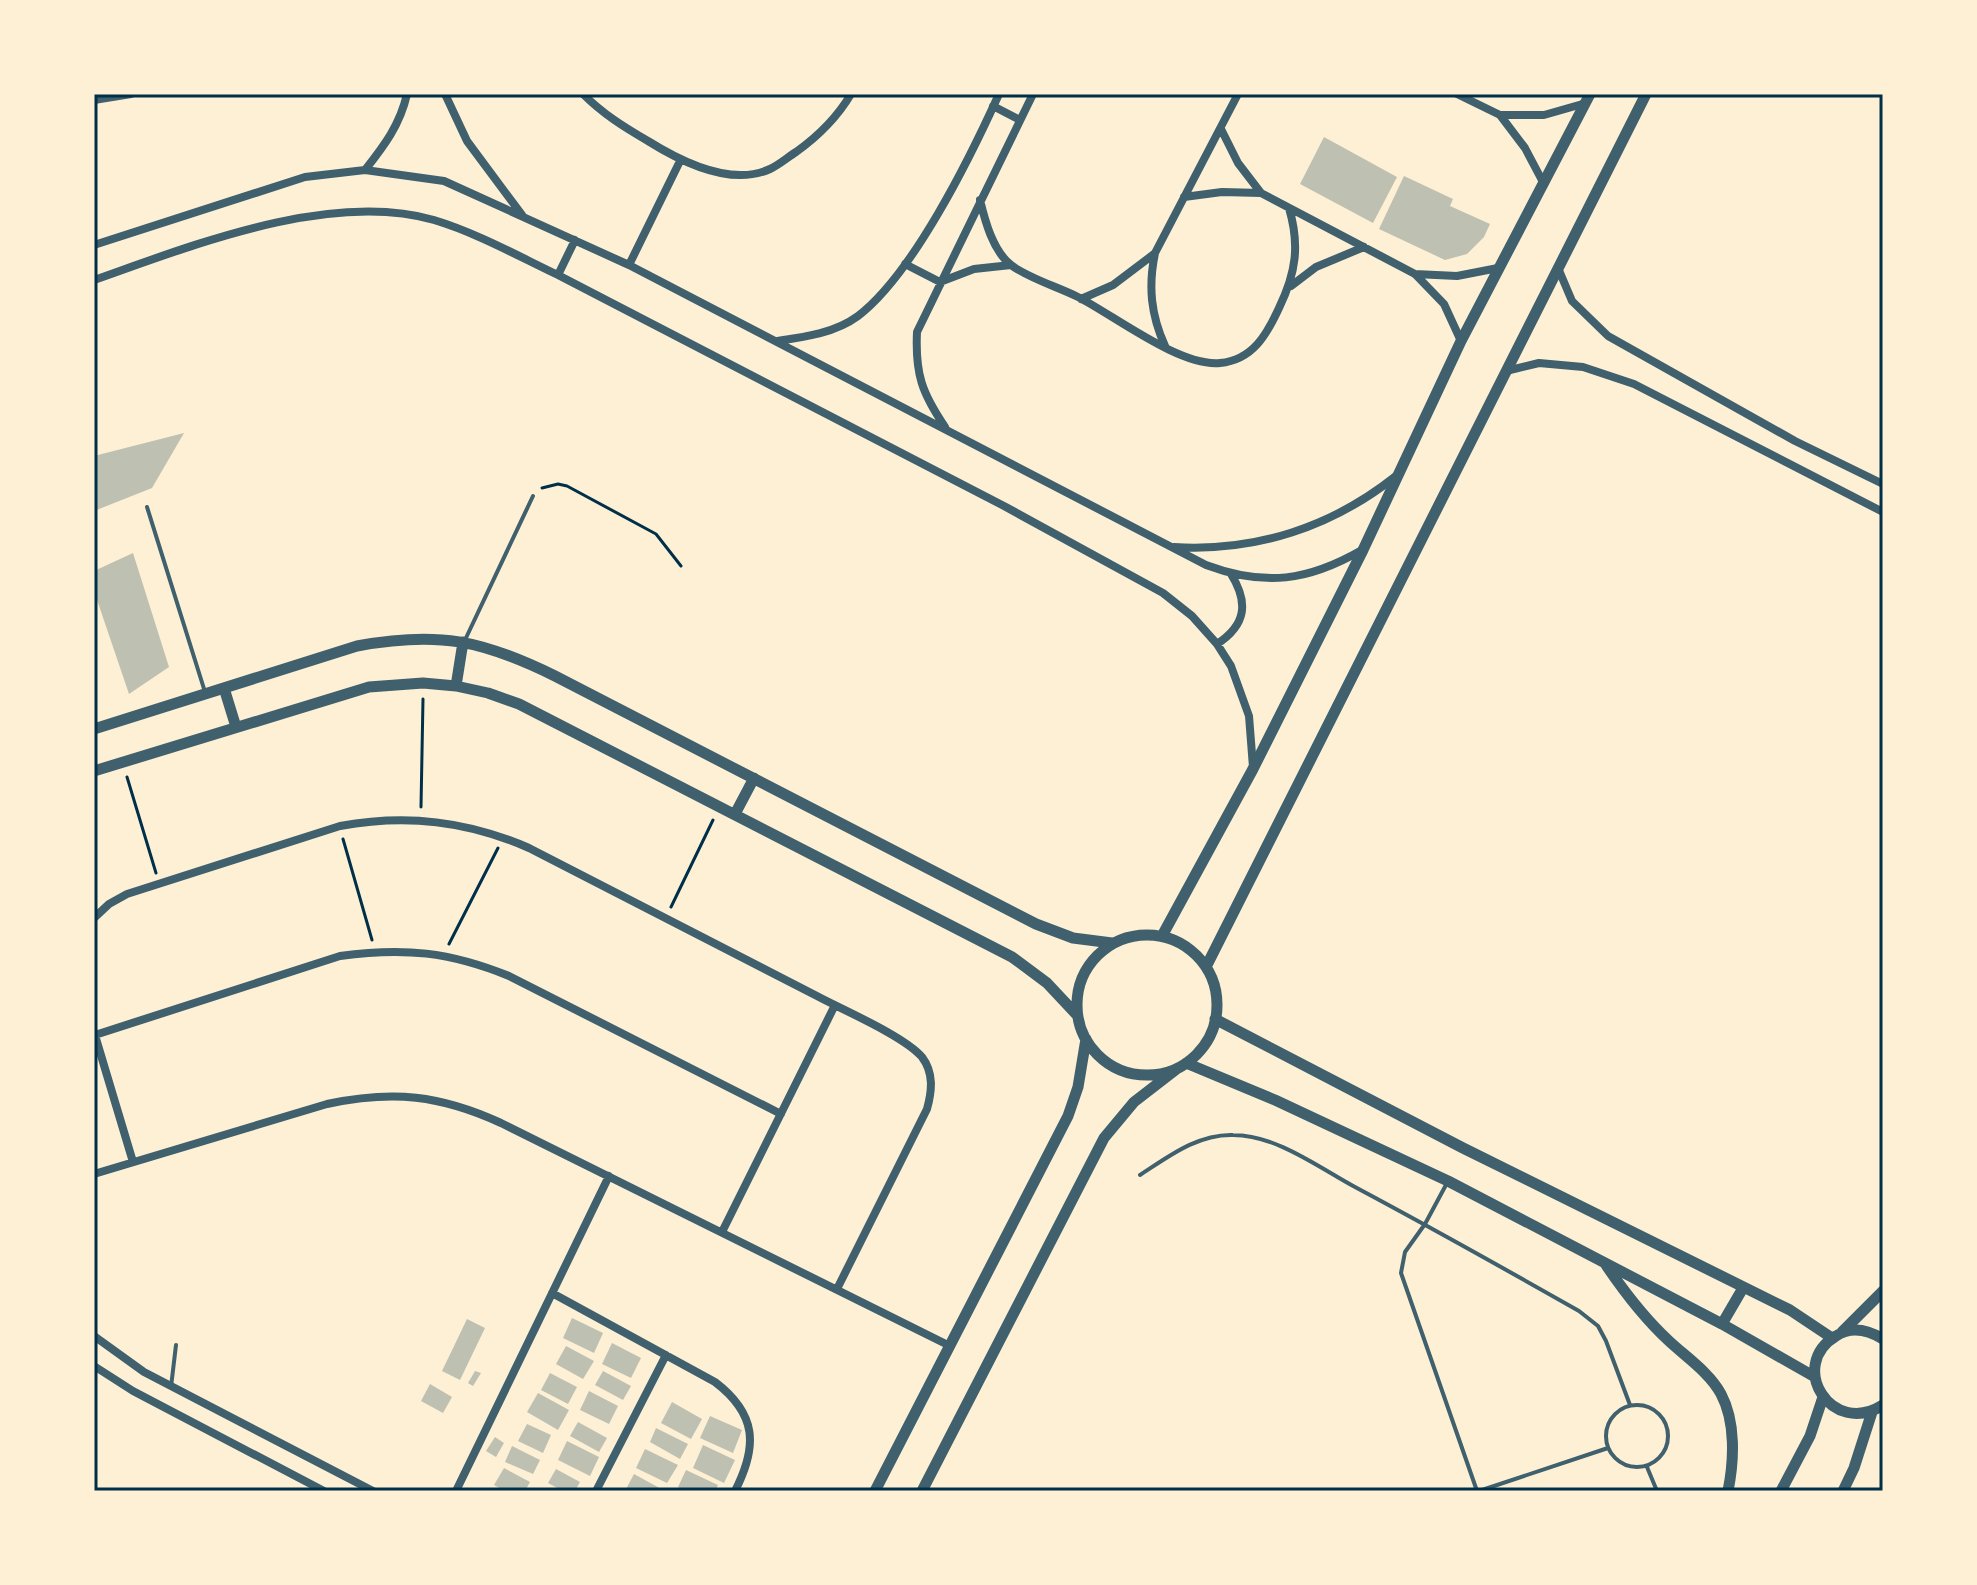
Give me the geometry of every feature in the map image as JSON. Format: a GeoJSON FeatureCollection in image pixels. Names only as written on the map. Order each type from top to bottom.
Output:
{"type":"FeatureCollection","features":[{"type":"Feature","properties":{"kind":"street"},"geometry":{"type":"LineString","coordinates":[[94,100],[131,94]]}},
{"type":"Feature","properties":{"kind":"street"},"geometry":{"type":"LineString","coordinates":[[365,170],[390,138],[403,112],[407,94]]}},
{"type":"Feature","properties":{"kind":"street"},"geometry":{"type":"LineString","coordinates":[[445,94],[467,141],[522,216]]}},
{"type":"Feature","properties":{"kind":"street"},"geometry":{"type":"LineString","coordinates":[[583,94],[601,113],[680,161],[716,172],[741,174],[769,170],[818,134],[850,96]]}},
{"type":"Feature","properties":{"kind":"street"},"geometry":{"type":"LineString","coordinates":[[838,94],[850,96]]}},
{"type":"Feature","properties":{"kind":"street"},"geometry":{"type":"LineString","coordinates":[[777,341],[809,337],[856,318],[873,303],[905,264],[947,195],[999,94]]}},
{"type":"Feature","properties":{"kind":"street"},"geometry":{"type":"LineString","coordinates":[[948,431],[919,380],[917,332],[1033,94]]}},
{"type":"Feature","properties":{"kind":"street"},"geometry":{"type":"LineString","coordinates":[[1165,347],[1152,311],[1151,272],[1155,253],[1238,94]]}},
{"type":"Feature","properties":{"kind":"street"},"geometry":{"type":"LineString","coordinates":[[1457,94],[1500,115],[1544,115],[1588,99]]}},
{"type":"Feature","properties":{"kind":"street"},"geometry":{"type":"LineString","coordinates":[[1206,967],[1646,94]]}},
{"type":"Feature","properties":{"kind":"street"},"geometry":{"type":"LineString","coordinates":[[1162,936],[1253,769],[1363,550],[1461,341],[1588,99]]}},
{"type":"Feature","properties":{"kind":"street"},"geometry":{"type":"LineString","coordinates":[[993,106],[1020,120]]}},
{"type":"Feature","properties":{"kind":"street"},"geometry":{"type":"LineString","coordinates":[[1500,115],[1525,148],[1545,185]]}},
{"type":"Feature","properties":{"kind":"street"},"geometry":{"type":"LineString","coordinates":[[1221,129],[1238,163],[1261,193],[1415,274],[1444,304],[1461,341]]}},
{"type":"Feature","properties":{"kind":"street"},"geometry":{"type":"LineString","coordinates":[[629,265],[680,161]]}},
{"type":"Feature","properties":{"kind":"street"},"geometry":{"type":"LineString","coordinates":[[94,243],[305,177],[365,170],[444,181],[629,265],[1206,565],[1231,574],[1265,579],[1300,577],[1333,567],[1363,550]]}},
{"type":"Feature","properties":{"kind":"street"},"geometry":{"type":"LineString","coordinates":[[1184,197],[1222,192],[1261,193]]}},
{"type":"Feature","properties":{"kind":"street"},"geometry":{"type":"LineString","coordinates":[[980,200],[991,235],[1011,265],[1081,299],[1165,347],[1194,361],[1207,363],[1236,359],[1260,343],[1289,288],[1297,248],[1289,208]]}},
{"type":"Feature","properties":{"kind":"street"},"geometry":{"type":"LineString","coordinates":[[94,280],[250,228],[307,216],[394,214],[433,220],[487,241],[1004,506],[1163,593],[1192,616],[1217,644],[1231,666],[1249,716],[1253,769]]}},
{"type":"Feature","properties":{"kind":"street"},"geometry":{"type":"LineString","coordinates":[[558,275],[575,240]]}},
{"type":"Feature","properties":{"kind":"street"},"geometry":{"type":"LineString","coordinates":[[1289,288],[1316,267],[1364,247]]}},
{"type":"Feature","properties":{"kind":"street"},"geometry":{"type":"LineString","coordinates":[[1081,299],[1113,285],[1155,253]]}},
{"type":"Feature","properties":{"kind":"street"},"geometry":{"type":"LineString","coordinates":[[905,264],[940,282],[974,269],[1011,265]]}},
{"type":"Feature","properties":{"kind":"street"},"geometry":{"type":"LineString","coordinates":[[1415,274],[1457,276],[1498,268]]}},
{"type":"Feature","properties":{"kind":"street"},"geometry":{"type":"LineString","coordinates":[[1558,268],[1572,301],[1608,336],[1795,441],[1883,484]]}},
{"type":"Feature","properties":{"kind":"street"},"geometry":{"type":"LineString","coordinates":[[1506,371],[1539,363],[1583,367],[1634,384],[1883,512]]}},
{"type":"Feature","properties":{"kind":"street"},"geometry":{"type":"LineString","coordinates":[[1170,546],[1244,545],[1292,533],[1338,514],[1380,489],[1399,473]]}},
{"type":"Feature","properties":{"kind":"street"},"geometry":{"type":"LineString","coordinates":[[1217,644],[1235,629],[1242,611],[1241,592],[1231,574]]}},
{"type":"Feature","properties":{"kind":"street"},"geometry":{"type":"LineString","coordinates":[[94,729],[357,646],[428,638],[463,642],[511,655],[1045,928],[1073,938],[1112,943]]}},
{"type":"Feature","properties":{"kind":"street"},"geometry":{"type":"LineString","coordinates":[[456,686],[463,642]]}},
{"type":"Feature","properties":{"kind":"street"},"geometry":{"type":"LineString","coordinates":[[94,771],[369,687],[423,683],[488,693],[519,704],[1012,957],[1047,983],[1077,1015],[1086,1039],[1110,1065],[1144,1075],[1182,1065],[1275,1100],[1448,1181],[1722,1324],[1815,1377]]}},
{"type":"Feature","properties":{"kind":"street"},"geometry":{"type":"LineString","coordinates":[[224,688],[236,727]]}},
{"type":"Feature","properties":{"kind":"street"},"geometry":{"type":"LineString","coordinates":[[735,814],[754,778]]}},
{"type":"Feature","properties":{"kind":"street"},"geometry":{"type":"LineString","coordinates":[[94,918],[109,904],[127,894],[340,826],[366,821],[421,819],[477,828],[503,837],[666,917],[912,1047],[927,1068],[932,1093],[927,1109],[837,1289]]}},
{"type":"Feature","properties":{"kind":"street"},"geometry":{"type":"LineString","coordinates":[[922,1491],[1104,1138],[1134,1102],[1205,1044],[1215,1019],[1216,992],[1206,967],[1187,947],[1162,936],[1136,935],[1112,943],[1088,966],[1080,981],[1077,1015]]}},
{"type":"Feature","properties":{"kind":"street"},"geometry":{"type":"LineString","coordinates":[[133,1162],[95,1033],[340,956],[375,951],[444,955],[477,963],[509,976],[781,1114]]}},
{"type":"Feature","properties":{"kind":"street"},"geometry":{"type":"LineString","coordinates":[[722,1232],[835,1005]]}},
{"type":"Feature","properties":{"kind":"street"},"geometry":{"type":"LineString","coordinates":[[1215,1019],[1463,1148],[1837,1335],[1864,1330],[1883,1339]]}},
{"type":"Feature","properties":{"kind":"street"},"geometry":{"type":"LineString","coordinates":[[875,1491],[1068,1116],[1078,1087],[1086,1039]]}},
{"type":"Feature","properties":{"kind":"street"},"geometry":{"type":"LineString","coordinates":[[94,1174],[327,1104],[362,1097],[398,1095],[434,1099],[468,1108],[950,1346]]}},
{"type":"Feature","properties":{"kind":"street"},"geometry":{"type":"LineString","coordinates":[[456,1491],[609,1176]]}},
{"type":"Feature","properties":{"kind":"street"},"geometry":{"type":"LineString","coordinates":[[1603,1262],[1633,1305],[1695,1363],[1720,1393],[1730,1421],[1732,1455],[1728,1491]]}},
{"type":"Feature","properties":{"kind":"street"},"geometry":{"type":"LineString","coordinates":[[1722,1324],[1743,1288]]}},
{"type":"Feature","properties":{"kind":"street"},"geometry":{"type":"LineString","coordinates":[[1878,1409],[1862,1414],[1840,1411],[1823,1397],[1815,1377],[1818,1355],[1883,1291]]}},
{"type":"Feature","properties":{"kind":"street"},"geometry":{"type":"LineString","coordinates":[[552,1293],[715,1382],[730,1394],[742,1409],[749,1428],[751,1447],[748,1466],[735,1491]]}},
{"type":"Feature","properties":{"kind":"street"},"geometry":{"type":"LineString","coordinates":[[94,1336],[127,1362],[171,1387],[373,1491]]}},
{"type":"Feature","properties":{"kind":"street"},"geometry":{"type":"LineString","coordinates":[[596,1491],[666,1355]]}},
{"type":"Feature","properties":{"kind":"street"},"geometry":{"type":"LineString","coordinates":[[94,1366],[305,1487],[324,1491]]}},
{"type":"Feature","properties":{"kind":"street"},"geometry":{"type":"LineString","coordinates":[[1781,1491],[1810,1436],[1823,1397]]}},
{"type":"Feature","properties":{"kind":"street"},"geometry":{"type":"LineString","coordinates":[[1843,1491],[1878,1409]]}},
{"type":"Feature","properties":{"kind":"lane"},"geometry":{"type":"LineString","coordinates":[[463,642],[533,496]]}},
{"type":"Feature","properties":{"kind":"lane"},"geometry":{"type":"LineString","coordinates":[[147,507],[205,694]]}},
{"type":"Feature","properties":{"kind":"lane"},"geometry":{"type":"LineString","coordinates":[[1140,1175],[1196,1142],[1213,1136],[1250,1136],[1284,1149],[1579,1311],[1598,1326],[1617,1366],[1630,1405]]}},
{"type":"Feature","properties":{"kind":"lane"},"geometry":{"type":"LineString","coordinates":[[1448,1181],[1425,1224],[1405,1252],[1401,1273],[1478,1491],[1608,1448]]}},
{"type":"Feature","properties":{"kind":"lane"},"geometry":{"type":"LineString","coordinates":[[171,1387],[176,1345]]}},
{"type":"Feature","properties":{"kind":"lane"},"geometry":{"type":"LineString","coordinates":[[1630,1405],[1652,1408],[1667,1424],[1668,1446],[1655,1463],[1647,1467],[1633,1468],[1623,1464],[1614,1458],[1608,1448],[1605,1438],[1612,1417],[1630,1405]]}},
{"type":"Feature","properties":{"kind":"lane"},"geometry":{"type":"LineString","coordinates":[[1647,1467],[1657,1491]]}},
{"type":"Feature","properties":{"kind":"path"},"geometry":{"type":"LineString","coordinates":[[533,496],[544,486],[567,486],[656,534],[681,566]]}},
{"type":"Feature","properties":{"kind":"path"},"geometry":{"type":"LineString","coordinates":[[421,819],[423,683]]}},
{"type":"Feature","properties":{"kind":"path"},"geometry":{"type":"LineString","coordinates":[[123,762],[159,884]]}},
{"type":"Feature","properties":{"kind":"path"},"geometry":{"type":"LineString","coordinates":[[666,917],[720,806]]}},
{"type":"Feature","properties":{"kind":"path"},"geometry":{"type":"LineString","coordinates":[[340,826],[375,951]]}},
{"type":"Feature","properties":{"kind":"path"},"geometry":{"type":"LineString","coordinates":[[444,955],[503,837]]}},
{"type":"Feature","properties":{"kind":"building"},"geometry":{"type":"Polygon","coordinates":[[[1324,137],[1397,177],[1373,223],[1300,184],[1324,137]]]}},
{"type":"Feature","properties":{"kind":"building"},"geometry":{"type":"Polygon","coordinates":[[[1404,176],[1453,199],[1450,206],[1490,224],[1484,237],[1467,254],[1445,260],[1379,229],[1404,176]]]}},
{"type":"Feature","properties":{"kind":"building"},"geometry":{"type":"Polygon","coordinates":[[[184,433],[152,488],[94,511],[94,456],[184,433]]]}},
{"type":"Feature","properties":{"kind":"building"},"geometry":{"type":"Polygon","coordinates":[[[133,553],[169,667],[129,694],[94,591],[94,571],[133,553]]]}},
{"type":"Feature","properties":{"kind":"building"},"geometry":{"type":"Polygon","coordinates":[[[572,1318],[603,1333],[594,1353],[563,1338],[572,1318]]]}},
{"type":"Feature","properties":{"kind":"building"},"geometry":{"type":"Polygon","coordinates":[[[467,1319],[485,1328],[460,1380],[442,1371],[467,1319]]]}},
{"type":"Feature","properties":{"kind":"building"},"geometry":{"type":"Polygon","coordinates":[[[612,1343],[641,1358],[631,1378],[602,1364],[612,1343]]]}},
{"type":"Feature","properties":{"kind":"building"},"geometry":{"type":"Polygon","coordinates":[[[566,1346],[594,1361],[583,1379],[556,1364],[566,1346]]]}},
{"type":"Feature","properties":{"kind":"building"},"geometry":{"type":"Polygon","coordinates":[[[475,1371],[481,1373],[473,1386],[468,1383],[475,1371]]]}},
{"type":"Feature","properties":{"kind":"building"},"geometry":{"type":"Polygon","coordinates":[[[603,1371],[631,1386],[623,1400],[595,1385],[603,1371]]]}},
{"type":"Feature","properties":{"kind":"building"},"geometry":{"type":"Polygon","coordinates":[[[550,1373],[577,1387],[568,1404],[541,1390],[550,1373]]]}},
{"type":"Feature","properties":{"kind":"building"},"geometry":{"type":"Polygon","coordinates":[[[430,1384],[452,1397],[443,1413],[421,1401],[430,1384]]]}},
{"type":"Feature","properties":{"kind":"building"},"geometry":{"type":"Polygon","coordinates":[[[589,1391],[618,1406],[609,1424],[580,1410],[589,1391]]]}},
{"type":"Feature","properties":{"kind":"building"},"geometry":{"type":"Polygon","coordinates":[[[538,1393],[569,1410],[558,1430],[527,1412],[538,1393]]]}},
{"type":"Feature","properties":{"kind":"building"},"geometry":{"type":"Polygon","coordinates":[[[672,1402],[702,1419],[691,1439],[661,1423],[672,1402]]]}},
{"type":"Feature","properties":{"kind":"building"},"geometry":{"type":"Polygon","coordinates":[[[710,1416],[742,1430],[733,1453],[700,1438],[710,1416]]]}},
{"type":"Feature","properties":{"kind":"building"},"geometry":{"type":"Polygon","coordinates":[[[578,1422],[607,1438],[599,1452],[570,1436],[578,1422]]]}},
{"type":"Feature","properties":{"kind":"building"},"geometry":{"type":"Polygon","coordinates":[[[527,1424],[551,1435],[543,1453],[518,1441],[527,1424]]]}},
{"type":"Feature","properties":{"kind":"building"},"geometry":{"type":"Polygon","coordinates":[[[656,1428],[688,1444],[680,1459],[650,1442],[656,1428]]]}},
{"type":"Feature","properties":{"kind":"building"},"geometry":{"type":"Polygon","coordinates":[[[495,1437],[504,1443],[496,1457],[486,1451],[495,1437]]]}},
{"type":"Feature","properties":{"kind":"building"},"geometry":{"type":"Polygon","coordinates":[[[567,1441],[599,1457],[590,1476],[558,1460],[567,1441]]]}},
{"type":"Feature","properties":{"kind":"building"},"geometry":{"type":"Polygon","coordinates":[[[703,1445],[735,1460],[724,1483],[693,1468],[703,1445]]]}},
{"type":"Feature","properties":{"kind":"building"},"geometry":{"type":"Polygon","coordinates":[[[512,1446],[540,1460],[533,1474],[505,1462],[512,1446]]]}},
{"type":"Feature","properties":{"kind":"building"},"geometry":{"type":"Polygon","coordinates":[[[645,1449],[678,1465],[667,1483],[636,1468],[645,1449]]]}},
{"type":"Feature","properties":{"kind":"building"},"geometry":{"type":"Polygon","coordinates":[[[504,1468],[530,1482],[525,1491],[505,1491],[494,1485],[504,1468]]]}},
{"type":"Feature","properties":{"kind":"building"},"geometry":{"type":"Polygon","coordinates":[[[556,1469],[580,1482],[575,1491],[563,1491],[548,1483],[556,1469]]]}},
{"type":"Feature","properties":{"kind":"building"},"geometry":{"type":"Polygon","coordinates":[[[686,1470],[718,1485],[715,1491],[685,1491],[678,1487],[686,1470]]]}},
{"type":"Feature","properties":{"kind":"building"},"geometry":{"type":"Polygon","coordinates":[[[634,1474],[665,1491],[625,1491],[634,1474]]]}}]}
